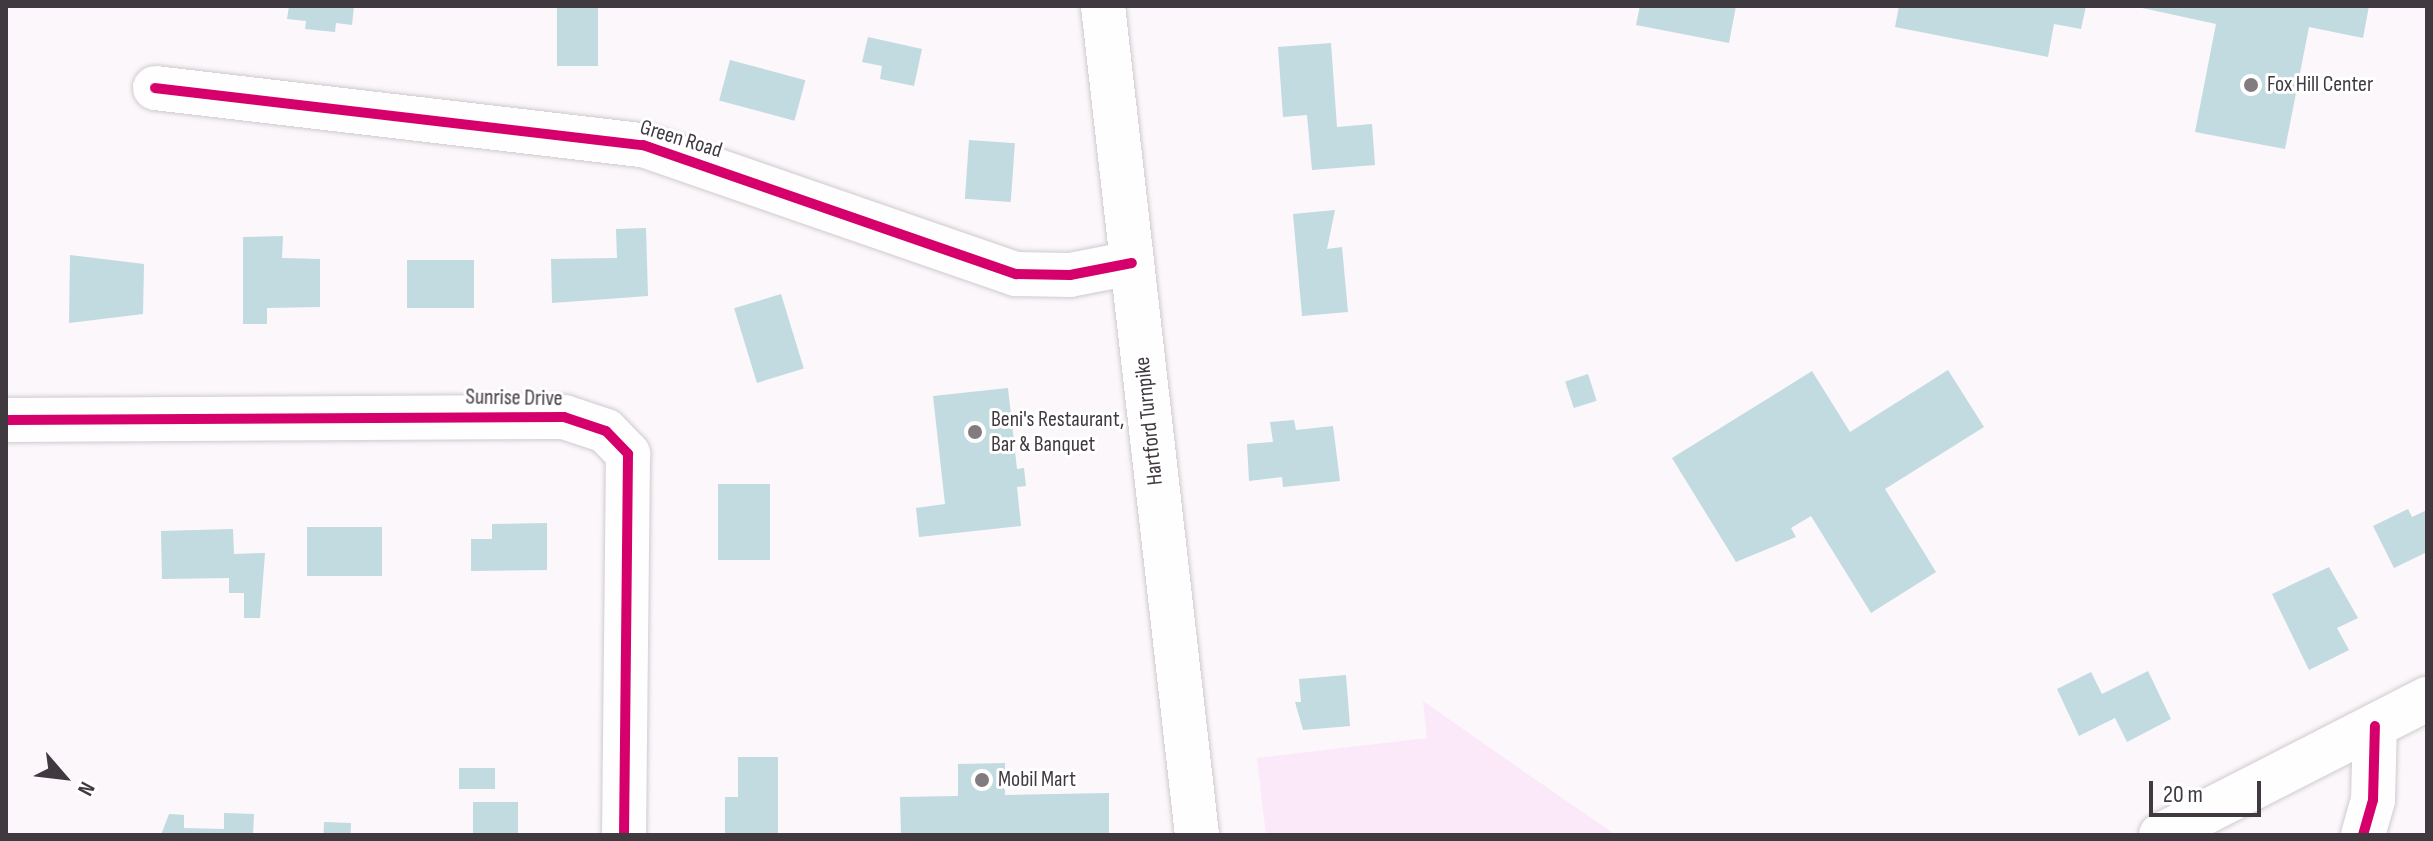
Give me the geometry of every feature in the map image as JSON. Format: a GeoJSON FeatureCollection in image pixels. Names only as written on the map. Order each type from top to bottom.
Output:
{"type":"FeatureCollection","features":[{"type":"Feature","properties":{"kind":"street","name":"Hartford Turnpike"},"geometry":{"type":"LineString","coordinates":[[1103,6],[1197,835]]}},
{"type":"Feature","properties":{"kind":"street","name":"Green Road"},"geometry":{"type":"LineString","coordinates":[[155,88],[643,145],[1016,274],[1070,275],[1132,263]]}},
{"type":"Feature","properties":{"kind":"street","name":"Sunrise Drive"},"geometry":{"type":"LineString","coordinates":[[6,420],[564,417],[606,431],[628,454],[624,835]]}},
{"type":"Feature","properties":{"kind":"street"},"geometry":{"type":"LineString","coordinates":[[2161,835],[2427,699]]}},
{"type":"Feature","properties":{"kind":"street"},"geometry":{"type":"LineString","coordinates":[[2363,835],[2373,800],[2375,726]]}},
{"type":"Feature","properties":{"kind":"shaded area"},"geometry":{"type":"Polygon","coordinates":[[[1423,701],[1616,835],[1266,835],[1257,758],[1427,738],[1423,701]]]}},
{"type":"Feature","properties":{"kind":"building"},"geometry":{"type":"Polygon","coordinates":[[[289,6],[354,6],[352,25],[336,23],[335,32],[305,29],[306,21],[287,19],[289,6]]]}},
{"type":"Feature","properties":{"kind":"building"},"geometry":{"type":"Polygon","coordinates":[[[557,6],[598,6],[598,66],[557,66],[557,6]]]}},
{"type":"Feature","properties":{"kind":"building"},"geometry":{"type":"Polygon","coordinates":[[[1640,6],[1736,6],[1729,43],[1636,25],[1640,6]]]}},
{"type":"Feature","properties":{"kind":"building"},"geometry":{"type":"Polygon","coordinates":[[[1899,6],[2086,6],[2081,29],[2054,24],[2048,57],[1895,27],[1899,6]]]}},
{"type":"Feature","properties":{"kind":"building","name":"Fox Hill Center"},"geometry":{"type":"Polygon","coordinates":[[[2133,6],[2369,6],[2363,38],[2309,27],[2285,149],[2195,132],[2216,24],[2133,6]]]}},
{"type":"Feature","properties":{"kind":"building"},"geometry":{"type":"Polygon","coordinates":[[[868,37],[922,49],[914,86],[880,79],[882,66],[862,62],[868,37]]]}},
{"type":"Feature","properties":{"kind":"building"},"geometry":{"type":"Polygon","coordinates":[[[1331,43],[1337,127],[1372,124],[1375,165],[1312,170],[1307,115],[1283,117],[1278,47],[1331,43]]]}},
{"type":"Feature","properties":{"kind":"building"},"geometry":{"type":"Polygon","coordinates":[[[730,60],[805,80],[794,121],[719,101],[730,60]]]}},
{"type":"Feature","properties":{"kind":"building"},"geometry":{"type":"Polygon","coordinates":[[[969,140],[1015,143],[1011,202],[965,199],[969,140]]]}},
{"type":"Feature","properties":{"kind":"building"},"geometry":{"type":"Polygon","coordinates":[[[1335,210],[1327,249],[1342,247],[1348,312],[1302,316],[1293,214],[1335,210]]]}},
{"type":"Feature","properties":{"kind":"building"},"geometry":{"type":"Polygon","coordinates":[[[646,228],[648,296],[552,303],[551,259],[617,258],[616,229],[646,228]]]}},
{"type":"Feature","properties":{"kind":"building"},"geometry":{"type":"Polygon","coordinates":[[[283,236],[282,258],[320,259],[320,307],[267,308],[267,324],[243,324],[243,237],[283,236]]]}},
{"type":"Feature","properties":{"kind":"building"},"geometry":{"type":"Polygon","coordinates":[[[70,255],[144,264],[143,314],[69,323],[70,255]]]}},
{"type":"Feature","properties":{"kind":"building"},"geometry":{"type":"Polygon","coordinates":[[[407,260],[474,260],[474,308],[407,308],[407,260]]]}},
{"type":"Feature","properties":{"kind":"building"},"geometry":{"type":"Polygon","coordinates":[[[781,294],[804,369],[757,383],[734,308],[781,294]]]}},
{"type":"Feature","properties":{"kind":"building"},"geometry":{"type":"Polygon","coordinates":[[[1948,370],[1984,427],[1885,489],[1936,572],[1871,613],[1811,516],[1791,528],[1796,537],[1736,562],[1672,458],[1812,371],[1850,432],[1948,370]]]}},
{"type":"Feature","properties":{"kind":"building"},"geometry":{"type":"Polygon","coordinates":[[[1588,374],[1597,401],[1574,408],[1565,381],[1588,374]]]}},
{"type":"Feature","properties":{"kind":"building","name":"Beni's Restaurant, Bar & Banquet"},"geometry":{"type":"Polygon","coordinates":[[[1008,388],[1017,469],[1024,468],[1026,486],[1017,487],[1021,526],[919,537],[916,508],[945,504],[933,396],[1008,388]]]}},
{"type":"Feature","properties":{"kind":"building"},"geometry":{"type":"Polygon","coordinates":[[[1294,420],[1296,430],[1333,426],[1340,481],[1283,487],[1282,477],[1249,481],[1247,444],[1273,442],[1270,422],[1294,420]]]}},
{"type":"Feature","properties":{"kind":"building"},"geometry":{"type":"Polygon","coordinates":[[[718,484],[770,484],[770,560],[718,560],[718,484]]]}},
{"type":"Feature","properties":{"kind":"building"},"geometry":{"type":"Polygon","coordinates":[[[2408,509],[2412,517],[2427,510],[2427,552],[2394,568],[2373,526],[2408,509]]]}},
{"type":"Feature","properties":{"kind":"building"},"geometry":{"type":"Polygon","coordinates":[[[547,523],[547,570],[471,571],[471,539],[492,539],[492,524],[547,523]]]}},
{"type":"Feature","properties":{"kind":"building"},"geometry":{"type":"Polygon","coordinates":[[[307,527],[382,527],[382,576],[307,576],[307,527]]]}},
{"type":"Feature","properties":{"kind":"building"},"geometry":{"type":"Polygon","coordinates":[[[233,529],[234,554],[265,553],[260,618],[244,618],[244,593],[229,593],[229,578],[162,579],[161,531],[233,529]]]}},
{"type":"Feature","properties":{"kind":"building"},"geometry":{"type":"Polygon","coordinates":[[[2329,567],[2358,618],[2337,628],[2349,650],[2309,670],[2272,594],[2329,567]]]}},
{"type":"Feature","properties":{"kind":"building"},"geometry":{"type":"Polygon","coordinates":[[[2148,671],[2171,719],[2127,742],[2115,718],[2079,736],[2057,689],[2091,672],[2102,694],[2148,671]]]}},
{"type":"Feature","properties":{"kind":"building"},"geometry":{"type":"Polygon","coordinates":[[[1346,675],[1350,726],[1303,730],[1295,702],[1301,702],[1299,679],[1346,675]]]}},
{"type":"Feature","properties":{"kind":"building"},"geometry":{"type":"Polygon","coordinates":[[[738,757],[778,757],[778,835],[725,835],[725,797],[738,797],[738,757]]]}},
{"type":"Feature","properties":{"kind":"building"},"geometry":{"type":"Polygon","coordinates":[[[1005,763],[1005,795],[1109,793],[1109,835],[901,835],[900,797],[958,796],[958,764],[1005,763]]]}},
{"type":"Feature","properties":{"kind":"building"},"geometry":{"type":"Polygon","coordinates":[[[459,768],[495,768],[495,789],[459,789],[459,768]]]}},
{"type":"Feature","properties":{"kind":"building"},"geometry":{"type":"Polygon","coordinates":[[[473,802],[518,802],[518,835],[473,835],[473,802]]]}},
{"type":"Feature","properties":{"kind":"building"},"geometry":{"type":"Polygon","coordinates":[[[224,813],[254,814],[253,835],[161,835],[169,814],[184,815],[184,828],[224,829],[224,813]]]}},
{"type":"Feature","properties":{"kind":"building"},"geometry":{"type":"Polygon","coordinates":[[[324,822],[351,823],[351,835],[324,835],[324,822]]]}},
{"type":"Feature","properties":{"kind":"cycle path"},"geometry":{"type":"LineString","coordinates":[[155,88],[643,145],[1016,274],[1070,275],[1132,263]]}},
{"type":"Feature","properties":{"kind":"cycle path"},"geometry":{"type":"LineString","coordinates":[[6,420],[564,417],[606,431],[628,454],[624,835]]}},
{"type":"Feature","properties":{"kind":"cycle path"},"geometry":{"type":"LineString","coordinates":[[2363,835],[2373,800],[2375,726]]}},
{"type":"Feature","properties":{"kind":"place","name":"Fox Hill Center"},"geometry":{"type":"Point","coordinates":[2251,85]}},
{"type":"Feature","properties":{"kind":"place","name":"Beni's Restaurant, Bar & Banquet"},"geometry":{"type":"Point","coordinates":[975,432]}},
{"type":"Feature","properties":{"kind":"place","name":"Mobil Mart"},"geometry":{"type":"Point","coordinates":[982,780]}}]}
